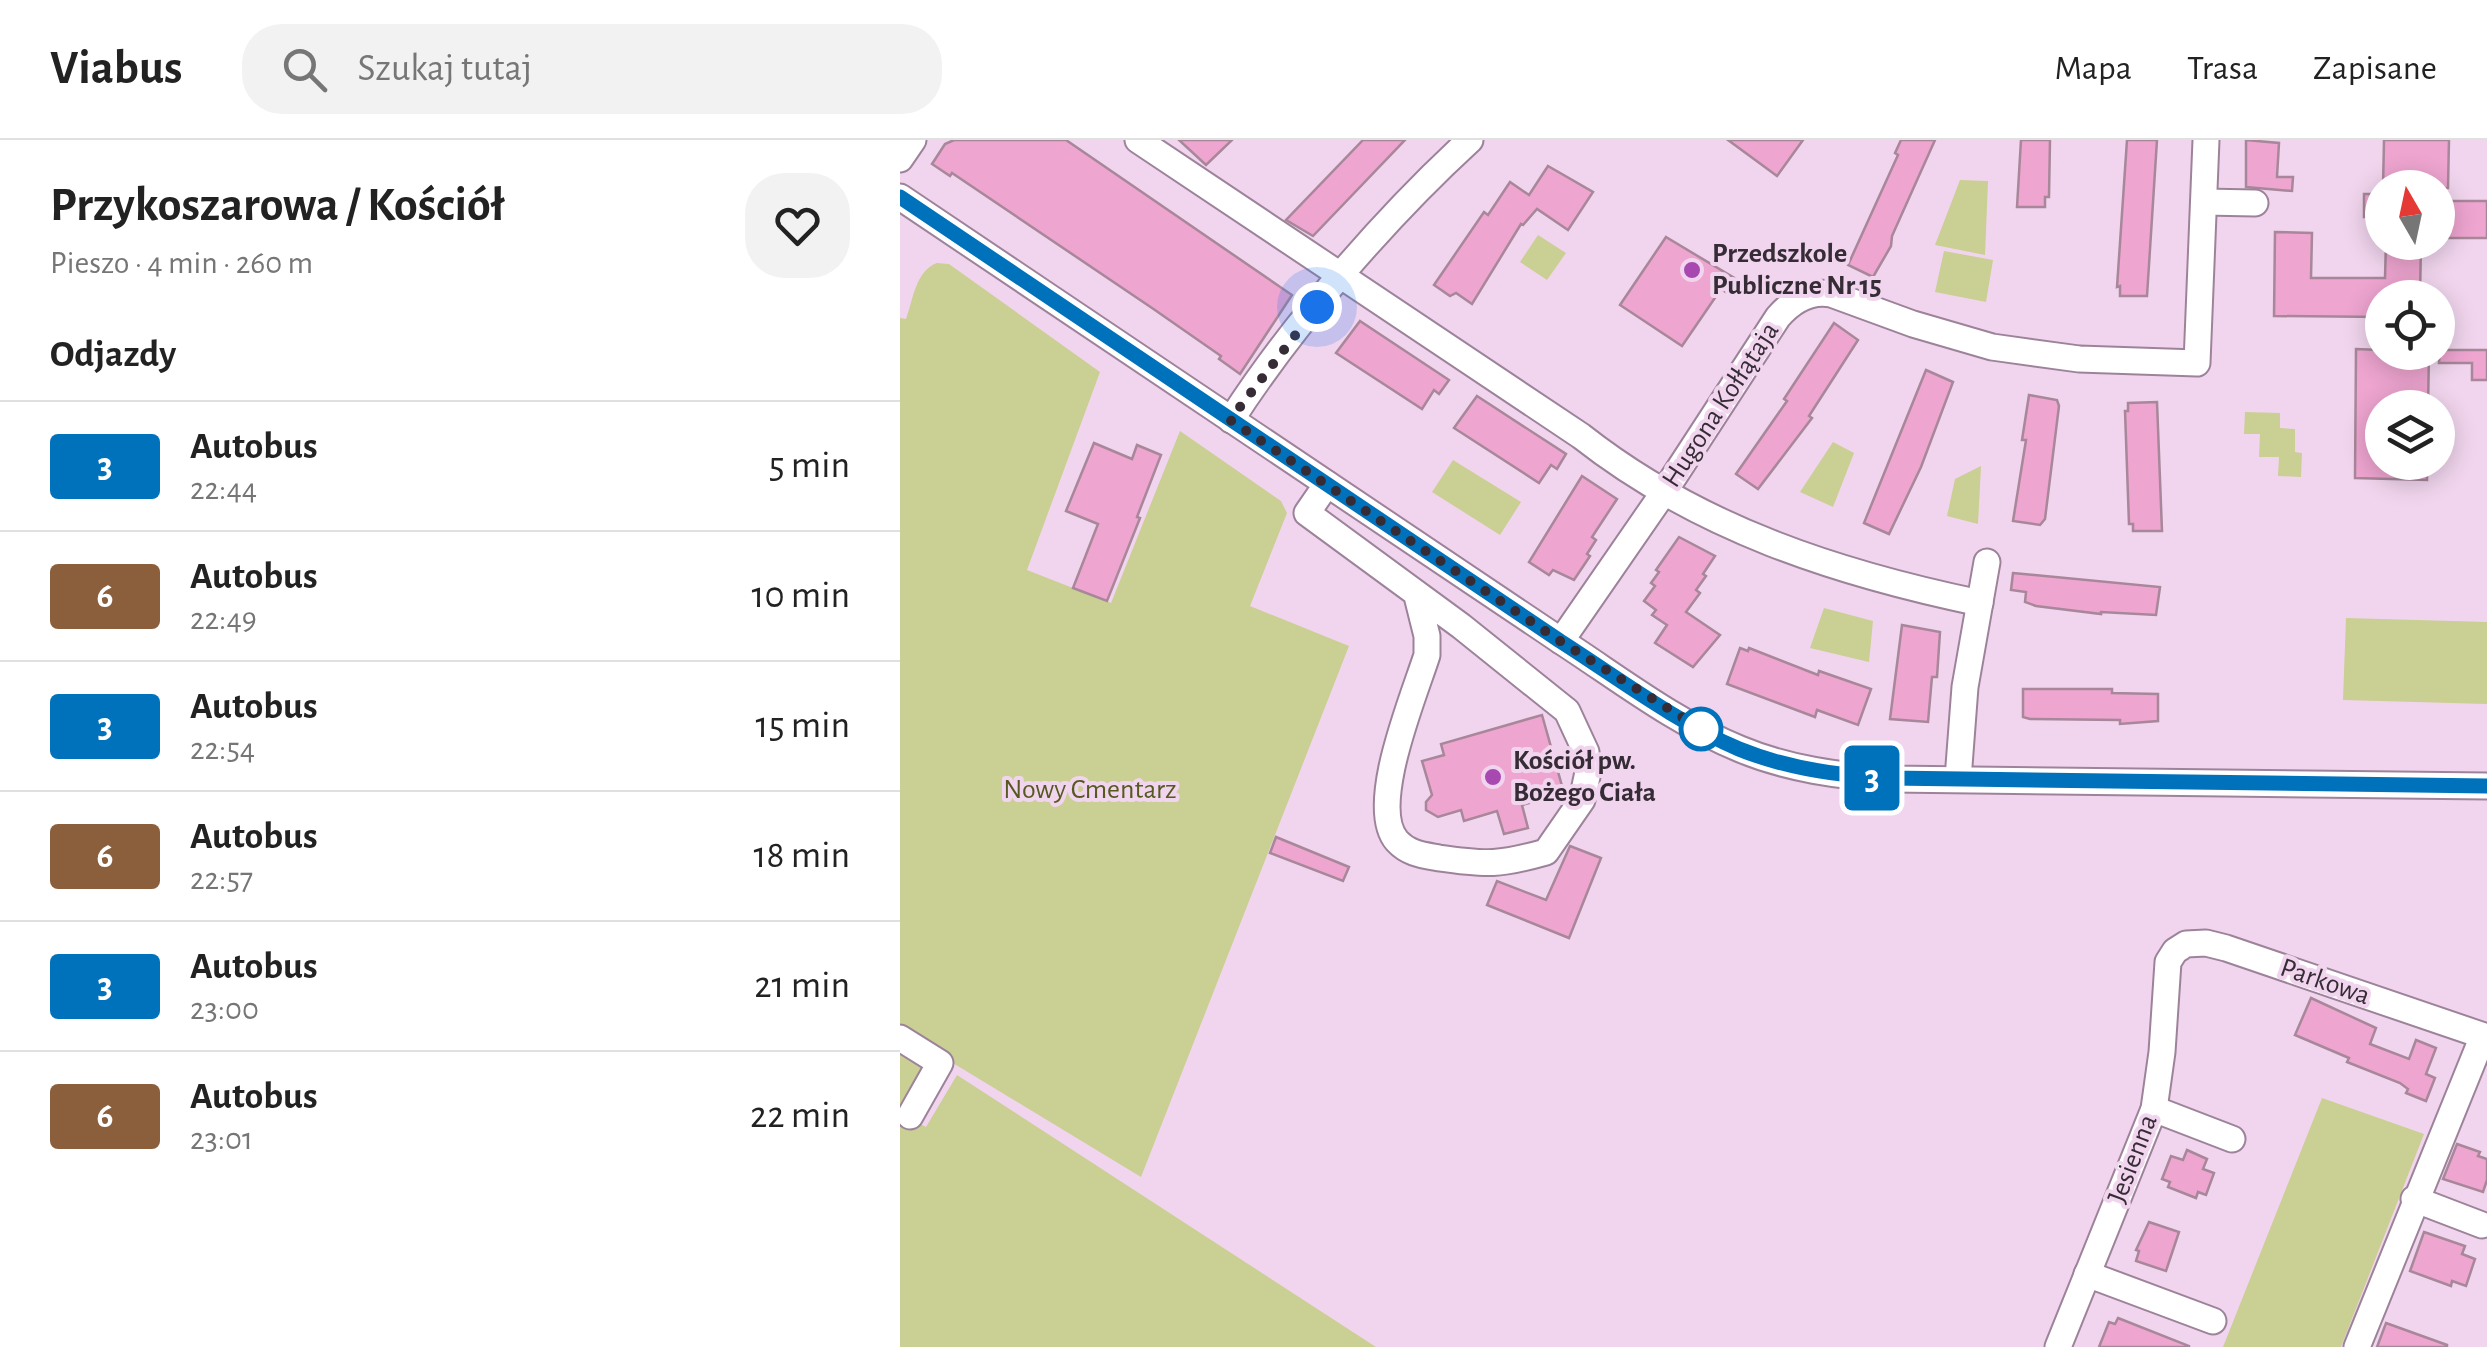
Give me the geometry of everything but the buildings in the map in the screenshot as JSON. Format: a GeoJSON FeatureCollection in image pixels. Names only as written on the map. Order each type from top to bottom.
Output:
{"type":"FeatureCollection","features":[{"type":"Feature","properties":{"kind":"street"},"geometry":{"type":"LineString","coordinates":[[900,160],[914,140]]}},
{"type":"Feature","properties":{"kind":"street"},"geometry":{"type":"LineString","coordinates":[[1230,420],[1341,278],[1434,172],[1470,140]]}},
{"type":"Feature","properties":{"kind":"street","name":"Hugona Kołłątaja"},"geometry":{"type":"LineString","coordinates":[[1560,641],[1664,492],[1778,317],[1793,302],[1814,293],[1846,298],[1914,324],[1992,347],[2079,359],[2198,363],[2206,140]]}},
{"type":"Feature","properties":{"kind":"street"},"geometry":{"type":"LineString","coordinates":[[1145,142],[1341,278],[1664,492],[1712,519],[1795,554],[1980,604]]}},
{"type":"Feature","properties":{"kind":"street"},"geometry":{"type":"LineString","coordinates":[[900,198],[1560,641],[1691,724],[1753,754],[1838,774],[2487,786]]}},
{"type":"Feature","properties":{"kind":"street"},"geometry":{"type":"LineString","coordinates":[[2204,202],[2255,203]]}},
{"type":"Feature","properties":{"kind":"street"},"geometry":{"type":"LineString","coordinates":[[1327,484],[1307,513],[1520,671],[1558,703],[1574,723],[1586,752],[1588,772],[1582,800],[1546,852],[1486,865],[1412,853],[1392,833],[1385,805],[1389,777],[1426,655],[1427,636],[1417,596]]}},
{"type":"Feature","properties":{"kind":"street"},"geometry":{"type":"LineString","coordinates":[[1958,779],[1966,687],[1986,562]]}},
{"type":"Feature","properties":{"kind":"street","name":"Parkowa"},"geometry":{"type":"LineString","coordinates":[[2168,962],[2186,944],[2206,943],[2485,1036]]}},
{"type":"Feature","properties":{"kind":"street","name":"Jesienna"},"geometry":{"type":"LineString","coordinates":[[2058,1347],[2154,1109],[2168,962]]}},
{"type":"Feature","properties":{"kind":"street"},"geometry":{"type":"LineString","coordinates":[[2357,1347],[2414,1199],[2485,1036]]}},
{"type":"Feature","properties":{"kind":"street"},"geometry":{"type":"LineString","coordinates":[[900,1038],[940,1062],[910,1116]]}},
{"type":"Feature","properties":{"kind":"street"},"geometry":{"type":"LineString","coordinates":[[2154,1109],[2232,1139]]}},
{"type":"Feature","properties":{"kind":"street"},"geometry":{"type":"LineString","coordinates":[[2414,1199],[2482,1225]]}},
{"type":"Feature","properties":{"kind":"street"},"geometry":{"type":"LineString","coordinates":[[2087,1274],[2213,1320]]}},
{"type":"Feature","properties":{"kind":"green space"},"geometry":{"type":"Polygon","coordinates":[[[1960,180],[1988,181],[1985,255],[1935,245],[1960,180]]]}},
{"type":"Feature","properties":{"kind":"green space"},"geometry":{"type":"Polygon","coordinates":[[[1538,235],[1566,253],[1547,280],[1520,262],[1538,235]]]}},
{"type":"Feature","properties":{"kind":"green space"},"geometry":{"type":"Polygon","coordinates":[[[1944,251],[1993,260],[1986,302],[1935,292],[1944,251]]]}},
{"type":"Feature","properties":{"kind":"green space","name":"Nowy Cmentarz"},"geometry":{"type":"Polygon","coordinates":[[[937,263],[949,264],[1100,372],[1027,570],[1111,603],[1180,431],[1281,501],[1287,513],[1250,606],[1349,646],[1141,1177],[900,1031],[900,318],[906,319],[924,272],[937,263]]]}},
{"type":"Feature","properties":{"kind":"green space"},"geometry":{"type":"Polygon","coordinates":[[[2245,412],[2280,413],[2280,428],[2295,429],[2295,452],[2302,453],[2301,477],[2278,476],[2279,457],[2259,457],[2260,434],[2244,434],[2245,412]]]}},
{"type":"Feature","properties":{"kind":"green space"},"geometry":{"type":"Polygon","coordinates":[[[1833,442],[1854,453],[1833,507],[1800,492],[1833,442]]]}},
{"type":"Feature","properties":{"kind":"green space"},"geometry":{"type":"Polygon","coordinates":[[[1453,460],[1521,502],[1500,535],[1432,492],[1453,460]]]}},
{"type":"Feature","properties":{"kind":"green space"},"geometry":{"type":"Polygon","coordinates":[[[1981,466],[1978,524],[1947,516],[1955,479],[1981,466]]]}},
{"type":"Feature","properties":{"kind":"green space"},"geometry":{"type":"Polygon","coordinates":[[[1824,608],[1873,621],[1869,662],[1810,648],[1824,608]]]}},
{"type":"Feature","properties":{"kind":"green space"},"geometry":{"type":"Polygon","coordinates":[[[2346,618],[2487,622],[2487,704],[2343,700],[2346,618]]]}},
{"type":"Feature","properties":{"kind":"green space"},"geometry":{"type":"Polygon","coordinates":[[[900,1047],[924,1066],[900,1107],[900,1047]]]}},
{"type":"Feature","properties":{"kind":"green space"},"geometry":{"type":"Polygon","coordinates":[[[957,1075],[1376,1347],[900,1347],[900,1113],[926,1127],[957,1075]]]}},
{"type":"Feature","properties":{"kind":"green space"},"geometry":{"type":"Polygon","coordinates":[[[2322,1098],[2424,1134],[2341,1347],[2223,1347],[2322,1098]]]}},
{"type":"Feature","properties":{"kind":"bus line","name":"3"},"geometry":{"type":"LineString","coordinates":[[900,197],[1560,641],[1648,698],[1740,749],[1793,766],[1860,777],[2487,786]]}},
{"type":"Feature","properties":{"kind":"place","name":"Przedszkole Publiczne Nr 15"},"geometry":{"type":"Point","coordinates":[1692,270]}},
{"type":"Feature","properties":{"kind":"place","name":"Kościół pw. Bożego Ciała"},"geometry":{"type":"Point","coordinates":[1493,777]}},
{"type":"Feature","properties":{"kind":"route"},"geometry":{"type":"LineString","coordinates":[[1317,307],[1230,420],[1560,641],[1701,729]]}}]}
